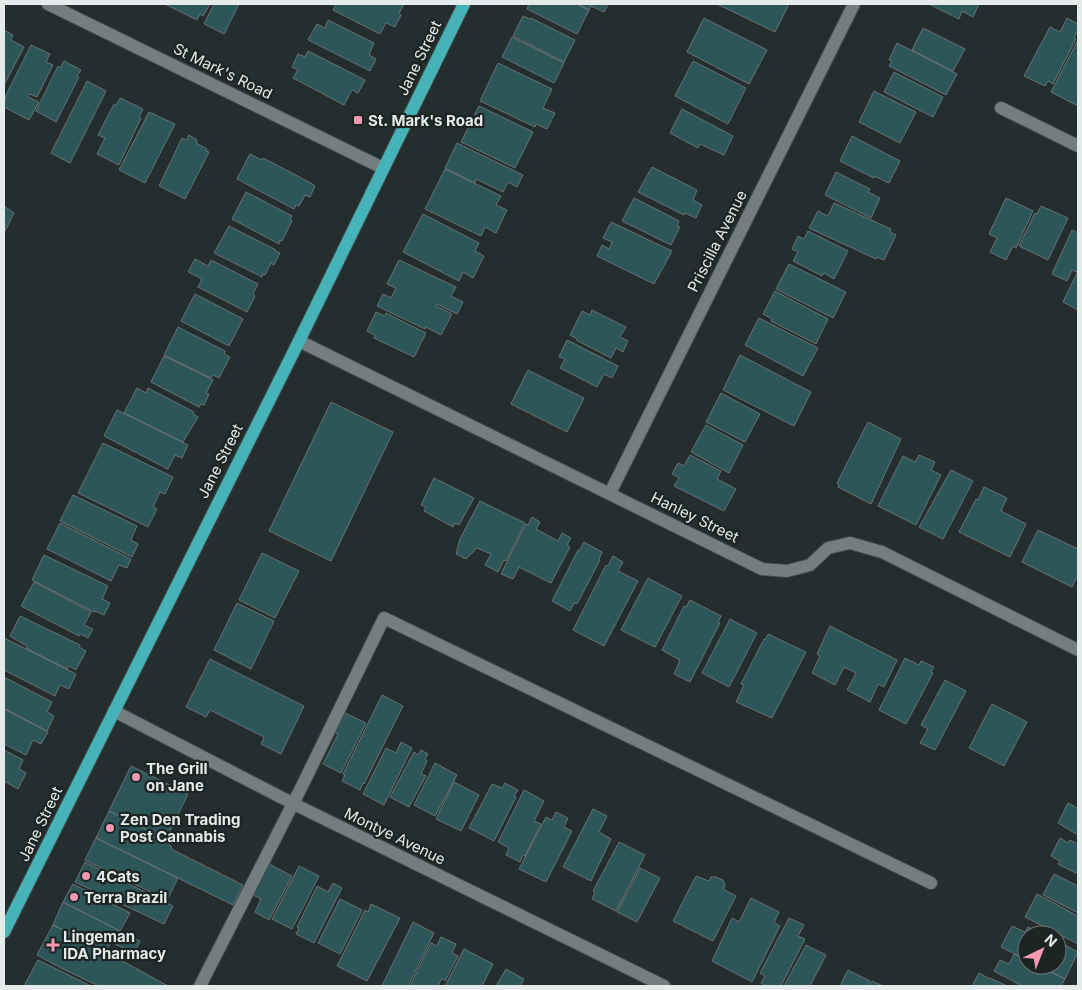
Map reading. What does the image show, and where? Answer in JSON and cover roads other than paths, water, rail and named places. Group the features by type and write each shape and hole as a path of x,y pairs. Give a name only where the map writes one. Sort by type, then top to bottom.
{"main road":[{"name":"Jane Street","path":"4,932 464,4"}],"street":[{"name":"St Mark's Road","path":"48,4 383,168"},
{"name":"Priscilla Avenue","path":"610,493 854,4"},
{"path":"1001,108 1078,146"},
{"name":"Hanley Street","path":"299,340 762,569 786,572 810,565 828,548 850,543 882,552 1078,650"},
{"path":"200,986 384,618 931,883"},
{"name":"Montye Avenue","path":"114,711 292,803 664,986"}],"place":[{"name":"St. Mark's Road","path":"358,120"},
{"name":"The Grill on Jane","path":"136,777"},
{"name":"Zen Den Trading Post Cannabis","path":"110,828"},
{"name":"4Cats","path":"86,876"},
{"name":"Terra Brazil","path":"74,897"},
{"name":"Lingeman IDA Pharmacy","path":"53,945"}]}
